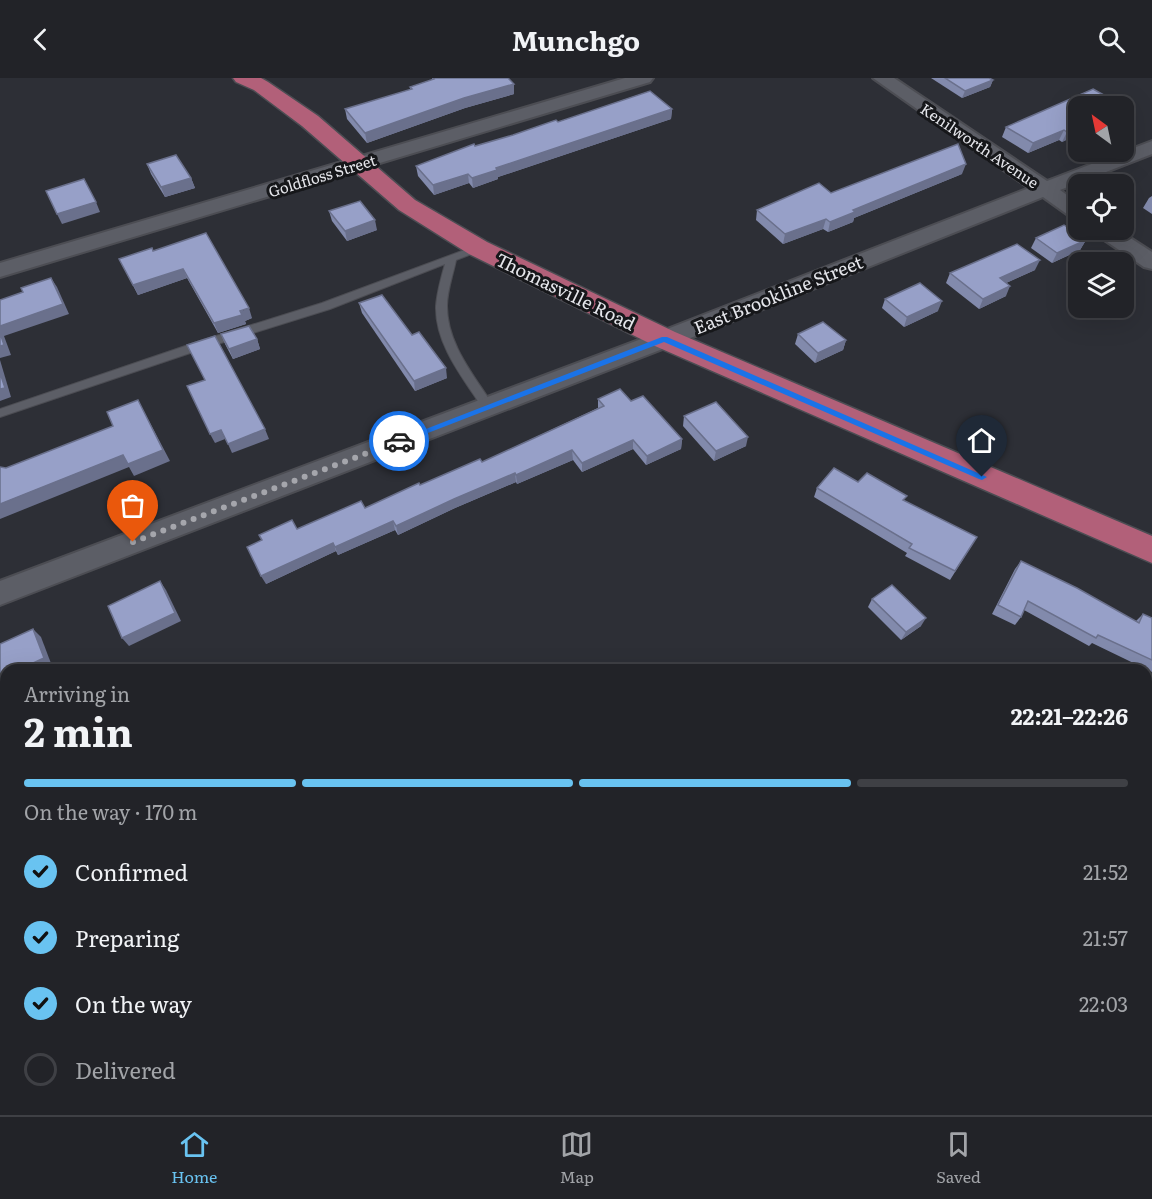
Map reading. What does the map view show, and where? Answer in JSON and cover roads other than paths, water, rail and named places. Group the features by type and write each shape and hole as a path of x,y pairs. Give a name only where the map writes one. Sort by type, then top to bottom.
{"main road":[{"name":"Thomasville Road","path":"243,78 261,86 310,121 406,205 478,248 665,339 1152,550"}],"street":[{"name":"Goldfloss Street","path":"0,270 644,78"},
{"name":"Kenilworth Avenue","path":"882,78 1068,205"},
{"name":"East Brookline Street","path":"0,593 665,339 1152,147"},
{"path":"1119,240 1152,262"}],"lane":[{"path":"0,413 204,344 326,306 478,248"},
{"path":"451,258 443,291 442,314 459,363 488,407"}]}
